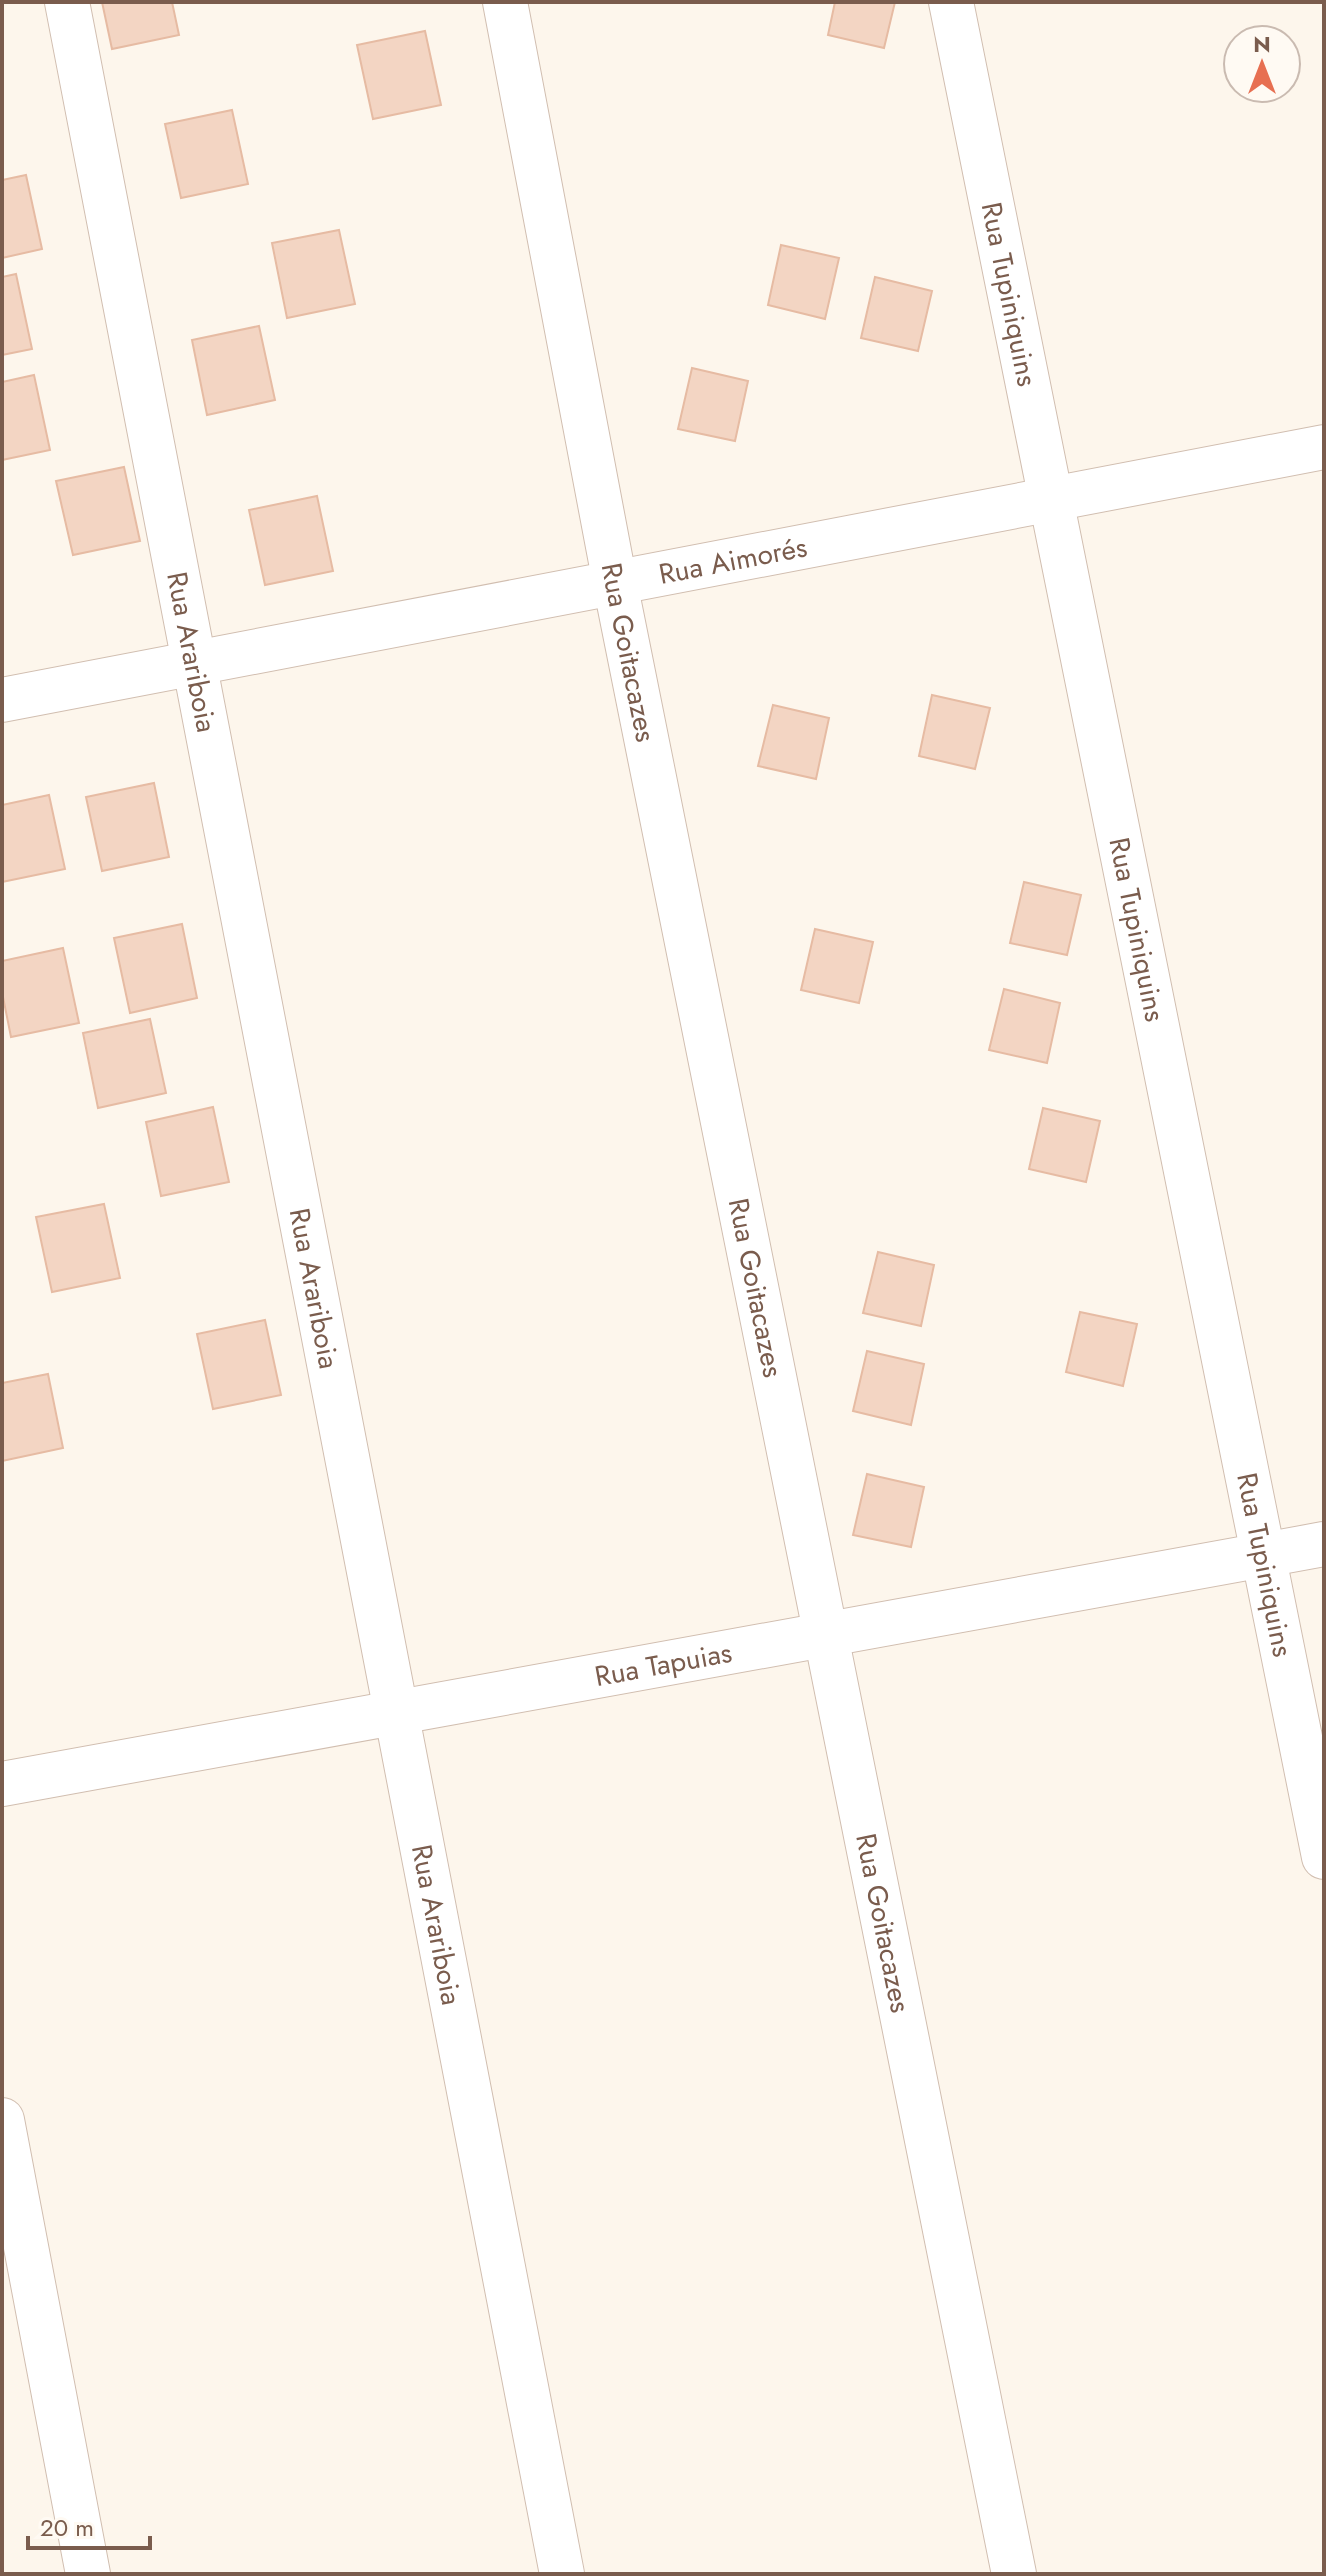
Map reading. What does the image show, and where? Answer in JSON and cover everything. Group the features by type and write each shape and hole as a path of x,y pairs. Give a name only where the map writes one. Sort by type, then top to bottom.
{"street":[{"name":"Rua Arariboia","path":"67,2 562,2574"},
{"name":"Rua Goitacazes","path":"505,2 615,583 1014,2574"},
{"name":"Rua Tupiniquins","path":"951,2 1324,1857"},
{"name":"Rua Aimorés","path":"2,700 1324,447"},
{"name":"Rua Tapuias","path":"2,1784 1324,1544"},
{"path":"2,2120 19,2305 88,2574"}],"building":[{"path":"102,2 172,2 179,35 112,49"},
{"path":"835,2 895,2 884,48 828,35"},
{"path":"425,31 441,105 373,119 357,45"},
{"path":"232,110 248,184 181,198 165,124"},
{"path":"26,175 42,249 2,258 2,180"},
{"path":"339,230 355,304 287,318 272,243"},
{"path":"781,245 839,258 825,319 768,305"},
{"path":"16,274 32,349 2,355 2,277"},
{"path":"875,277 932,291 918,351 861,338"},
{"path":"259,326 275,400 207,415 192,340"},
{"path":"692,368 748,381 735,441 678,429"},
{"path":"34,375 50,450 2,460 2,382"},
{"path":"124,467 140,541 73,555 56,481"},
{"path":"317,496 333,571 265,585 249,510"},
{"path":"932,695 990,708 975,769 919,756"},
{"path":"773,705 829,718 816,779 758,766"},
{"path":"154,783 169,857 102,871 86,797"},
{"path":"49,795 65,869 2,882 2,805"},
{"path":"1024,882 1081,895 1067,955 1010,943"},
{"path":"182,924 197,998 130,1013 114,938"},
{"path":"815,929 873,942 859,1003 801,990"},
{"path":"63,948 79,1023 11,1037 2,992 2,961"},
{"path":"1004,989 1060,1003 1047,1063 989,1050"},
{"path":"150,1019 166,1093 98,1108 83,1033"},
{"path":"213,1107 229,1182 161,1196 146,1122"},
{"path":"1043,1108 1100,1121 1086,1182 1029,1169"},
{"path":"104,1204 120,1278 52,1292 36,1217"},
{"path":"878,1252 934,1265 921,1326 863,1313"},
{"path":"1080,1312 1137,1324 1123,1386 1066,1372"},
{"path":"265,1320 281,1395 213,1409 197,1334"},
{"path":"867,1351 924,1364 911,1425 853,1411"},
{"path":"48,1374 63,1448 2,1461 2,1383"},
{"path":"867,1474 924,1487 911,1547 853,1535"}]}
